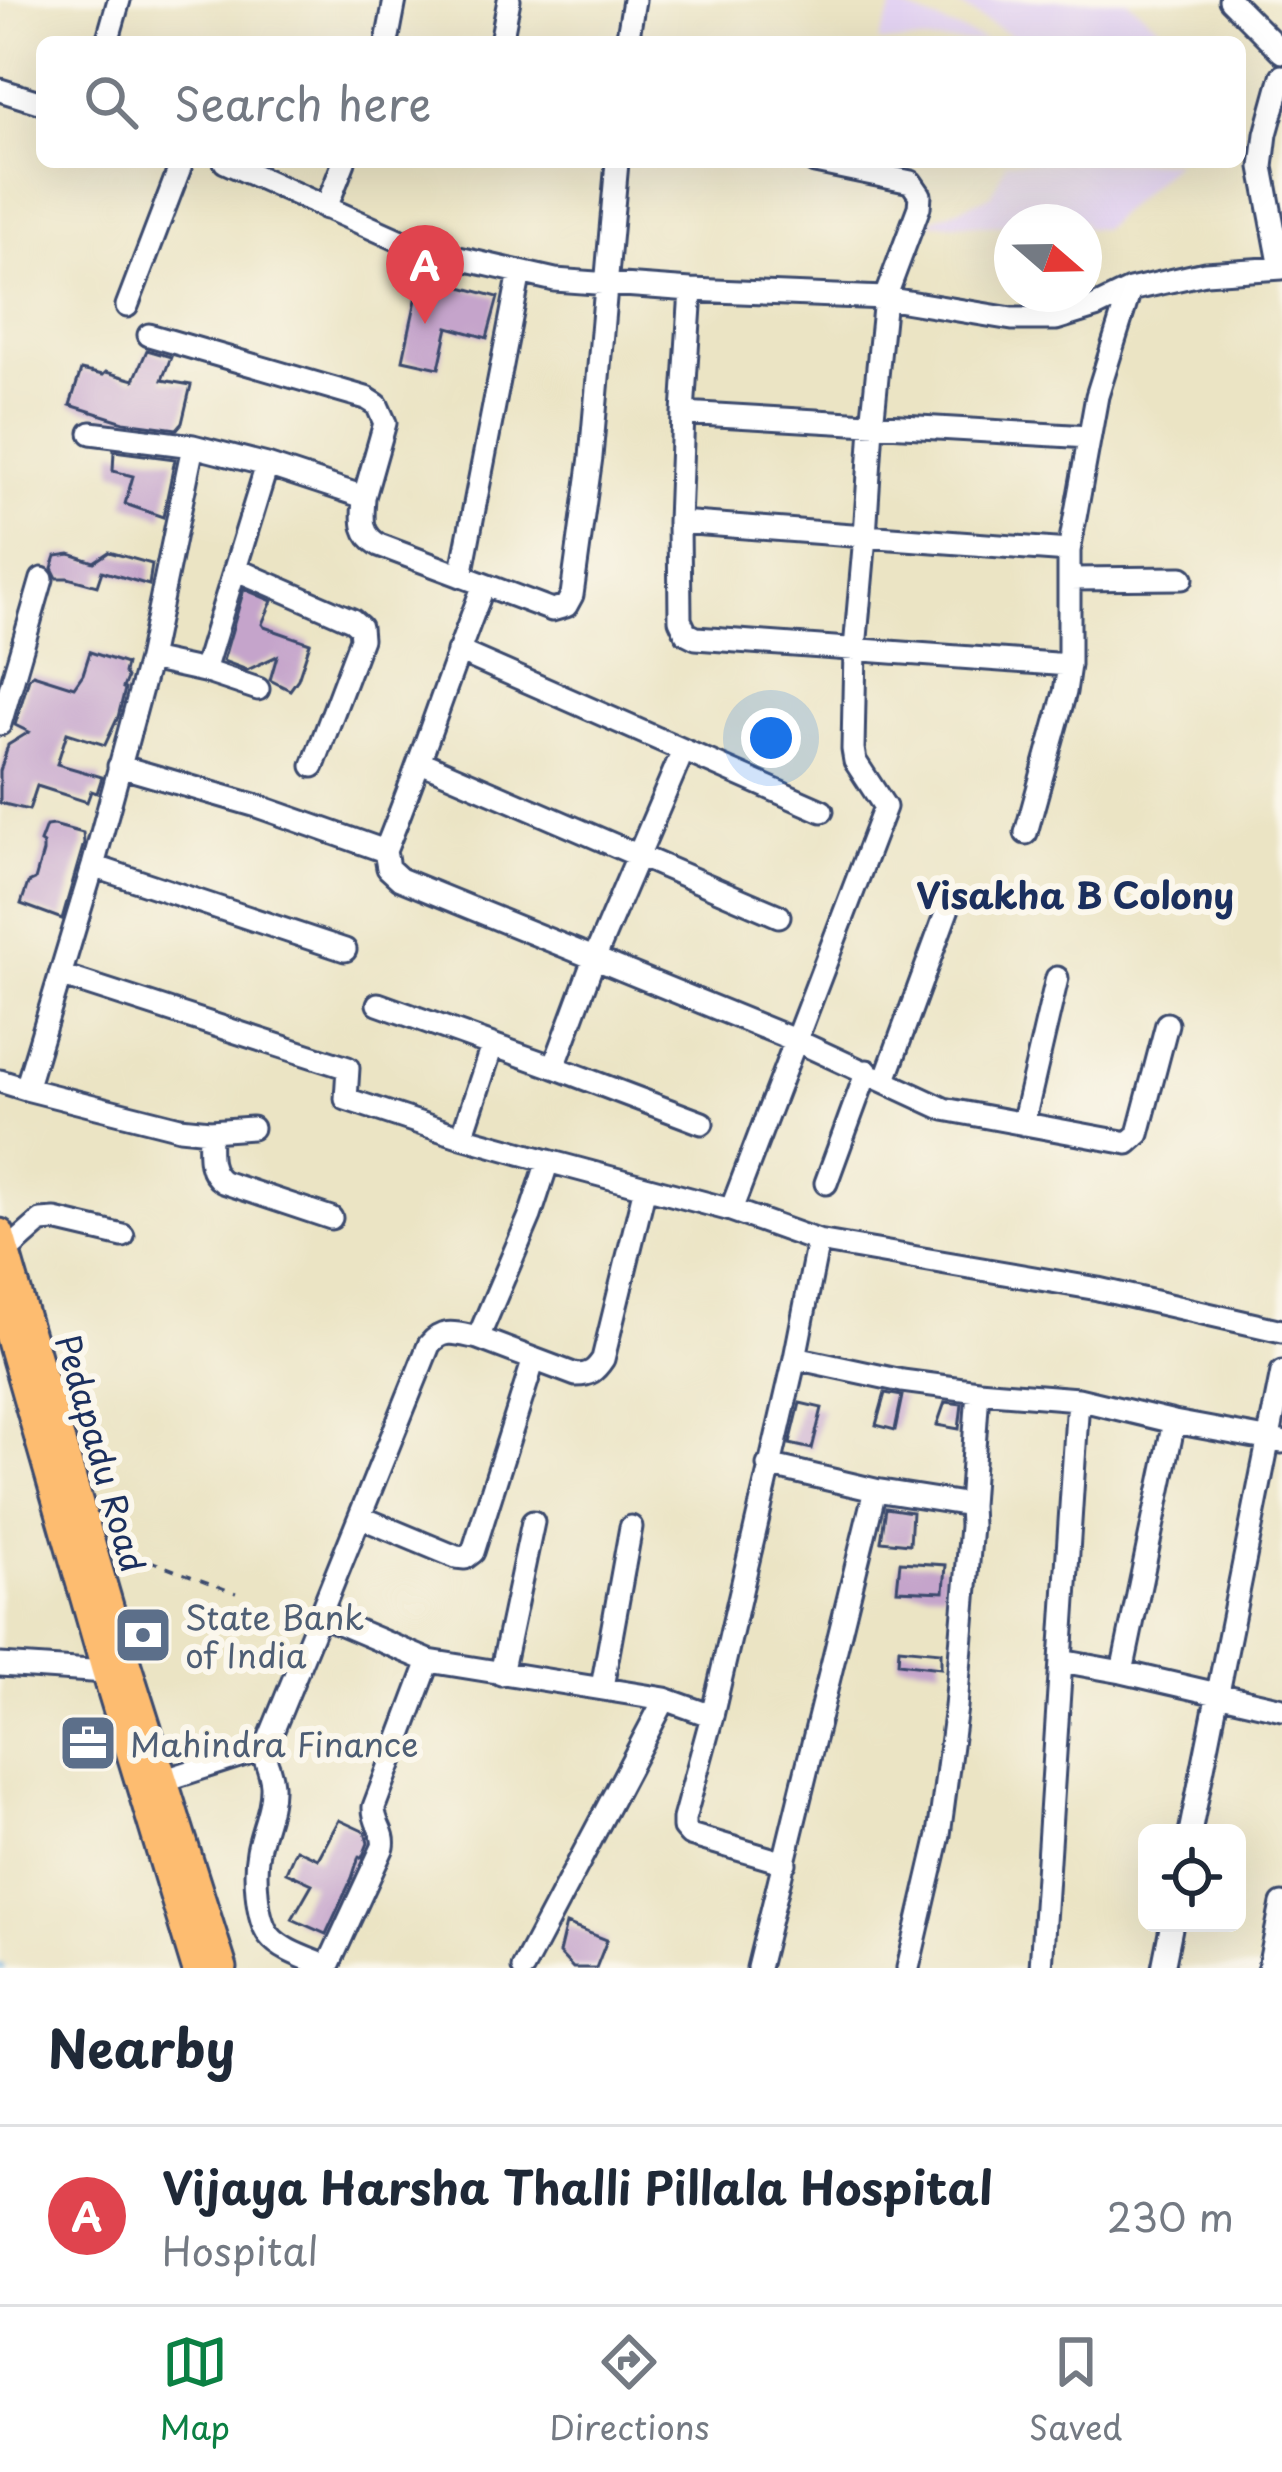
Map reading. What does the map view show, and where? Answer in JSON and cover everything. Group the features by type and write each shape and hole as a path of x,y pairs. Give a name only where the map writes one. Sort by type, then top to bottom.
{"main road":[{"name":"Pedapadu Road","path":"3,1243 118,1637 223,1968"},
{"name":"Pedapadu Road","path":"0,1304 10,1375 196,1968"}],"street":[{"path":"109,36 119,0"},
{"path":"388,36 395,0"},
{"path":"503,36 509,0"},
{"path":"628,36 634,0"},
{"path":"1230,0 1282,52"},
{"path":"238,168 419,249 555,280 885,298 1012,319 1056,319 1130,290 1204,273 1281,268 1262,167 1282,76"},
{"path":"0,90 36,101"},
{"path":"127,306 180,168"},
{"path":"326,208 342,168"},
{"path":"148,335 377,405 386,423 364,497 363,530 369,539 552,610 566,607 572,595 591,457 616,168"},
{"path":"730,1210 885,815 883,800 855,761 855,649 885,298 920,195 910,182 844,168"},
{"path":"461,576 520,272"},
{"path":"691,290 680,521 680,620 686,633 696,638 1070,664"},
{"path":"1026,833 1070,664 1070,551 1097,396 1130,290"},
{"path":"683,413 1090,437"},
{"path":"91,433 193,446 364,497"},
{"path":"26,1089 149,659 193,446"},
{"path":"203,671 267,465"},
{"path":"680,521 1070,551"},
{"path":"235,568 360,627 361,639 313,766"},
{"path":"1070,579 1182,578"},
{"path":"0,724 42,579"},
{"path":"484,584 386,850 388,868 400,879 797,1041 944,1108 1120,1144 1138,1134 1167,1024"},
{"path":"458,651 822,811"},
{"path":"149,659 258,688"},
{"path":"554,1067 594,959 683,751"},
{"path":"421,762 779,916"},
{"path":"118,766 386,850"},
{"path":"93,866 345,950"},
{"path":"826,1183 948,908"},
{"path":"60,975 348,1068 346,1099 462,1137 730,1210 818,1241 1098,1289 1282,1331"},
{"path":"1023,1124 1057,978"},
{"path":"377,1004 702,1123"},
{"path":"462,1137 492,1046"},
{"path":"0,1081 152,1122 210,1131 252,1128"},
{"path":"210,1131 216,1177 331,1217"},
{"path":"478,1338 548,1161"},
{"path":"165,1780 261,1749 274,1731 437,1336 448,1332 478,1338 575,1375 596,1370 603,1358 645,1187"},
{"path":"3,1243 41,1221 55,1220 123,1236"},
{"path":"785,1863 690,1834 684,1819 795,1358 818,1241"},
{"path":"795,1358 902,1381 1078,1399 1275,1441"},
{"path":"360,1516 456,1557 473,1552 534,1359"},
{"path":"1192,1824 1275,1441 1282,1372"},
{"path":"908,1968 939,1835 956,1707 978,1391"},
{"path":"1041,1968 1078,1399"},
{"path":"1122,1672 1174,1423"},
{"path":"768,1465 874,1490 970,1505"},
{"path":"758,1968 874,1490"},
{"path":"501,1674 533,1522"},
{"path":"602,1688 631,1527"},
{"path":"320,1615 429,1661 665,1699 712,1716"},
{"path":"261,1749 273,1790 257,1852 256,1876 266,1932 286,1948 328,1968 383,1847 374,1807 429,1661"},
{"path":"1061,1661 1282,1709"},
{"path":"0,1665 106,1672"},
{"path":"524,1968 665,1699"},
{"path":"1270,1968 1282,1904"},
{"path":"1162,1968 1170,1932"}],"path":[{"path":"107,1545 236,1593"}],"shaded area":[{"path":"949,0 1127,0 1172,36 1012,36"},
{"path":"894,4 974,36 881,36"},
{"path":"1003,168 1169,168 1102,229 1102,204 994,204 994,225 924,223 992,195"}],"building":[{"path":"422,272 458,280 457,286 498,297 487,338 448,327 439,368 403,360"},
{"path":"147,350 171,357 162,380 191,385 177,429 124,422 70,405 81,370 134,380"},
{"path":"114,451 175,459 163,517 125,504 133,476 113,471"},
{"path":"109,552 152,564 149,585 102,571 97,586 57,578 52,568 56,556 70,554 94,562"},
{"path":"244,589 272,601 264,627 310,643 290,690 270,680 277,656 247,670 223,661"},
{"path":"90,652 126,664 118,717 105,745 67,733 57,764 102,777 97,793 91,791 87,802 37,786 29,810 0,803 0,771 8,745 29,732 15,725 29,678 33,674 74,687"},
{"path":"46,826 83,833 84,843 62,919 21,904 28,883 35,880"},
{"path":"885,1393 902,1396 895,1430 876,1425"},
{"path":"945,1402 962,1404 959,1429 937,1425"},
{"path":"800,1403 822,1408 812,1449 790,1444"},
{"path":"886,1508 912,1512 910,1544 881,1541"},
{"path":"900,1562 946,1565 944,1592 897,1590"},
{"path":"899,1648 941,1652 941,1668 898,1663"},
{"path":"339,1820 365,1832 368,1843 326,1934 292,1919 312,1884 286,1872 296,1849 318,1859"},
{"path":"566,1924 607,1940 596,1968 573,1968 559,1953"}],"place":[{"name":"Vijaya Harsha Thalli Pillala Hospital","path":"425,324"},
{"name":"State Bank of India","path":"143,1635"},
{"name":"Mahindra Finance","path":"88,1743"}],"district":[{"name":"Visakha B Colony","path":"1075,894"}]}
